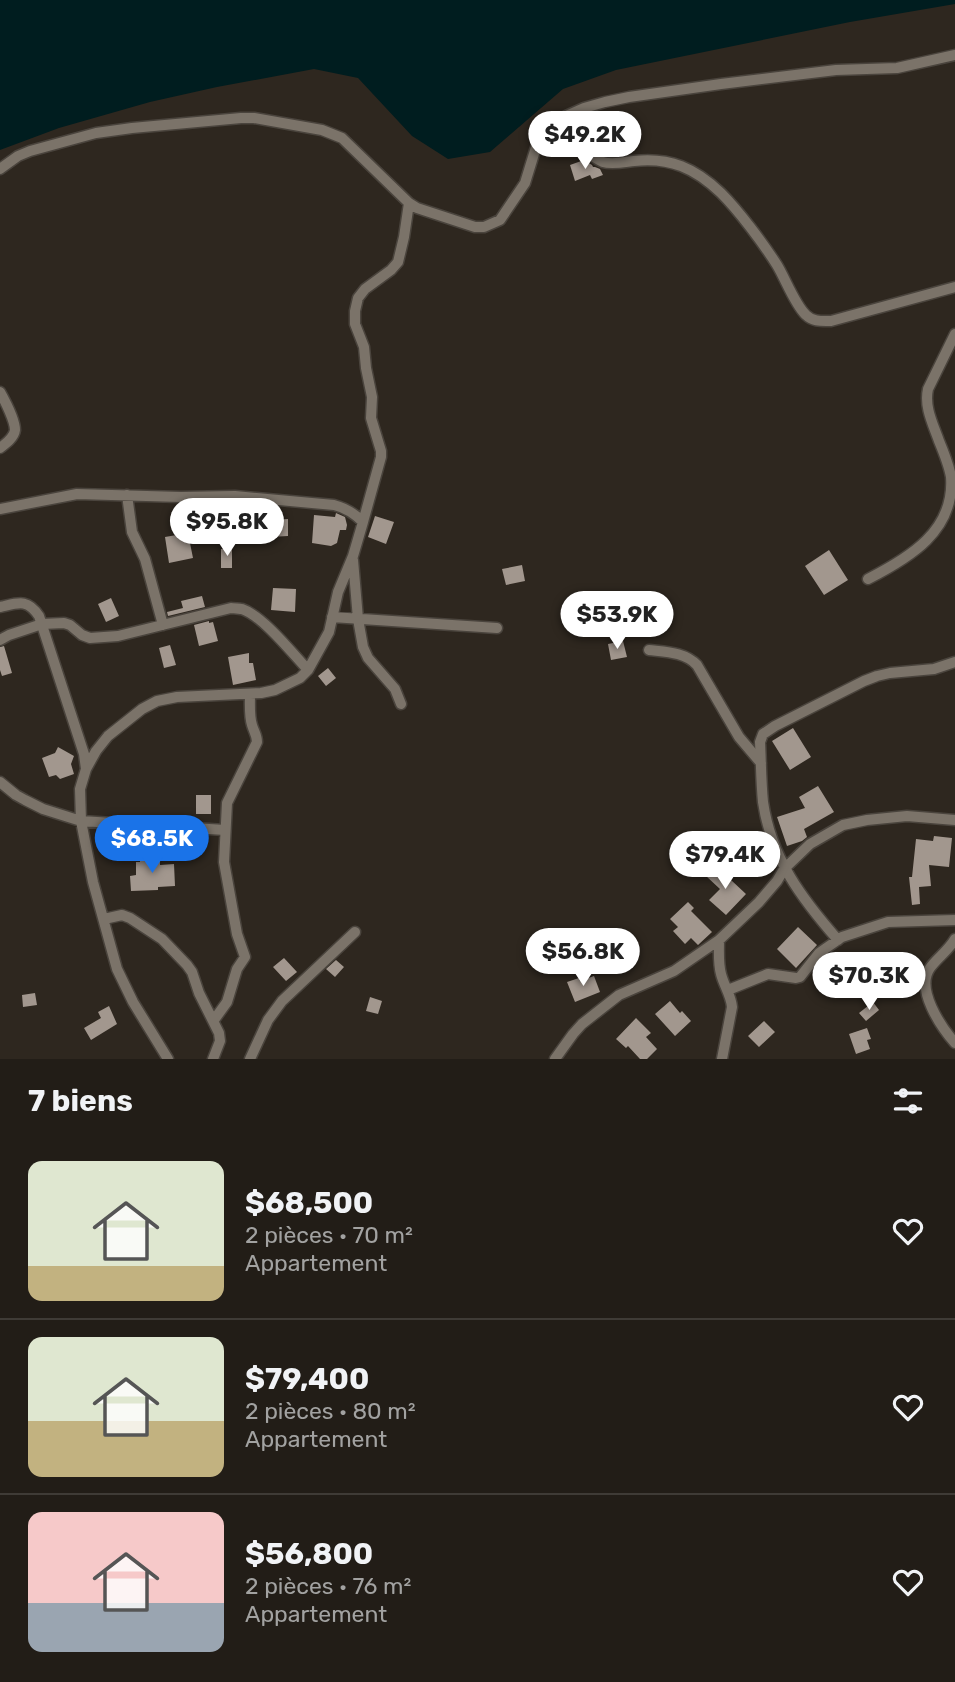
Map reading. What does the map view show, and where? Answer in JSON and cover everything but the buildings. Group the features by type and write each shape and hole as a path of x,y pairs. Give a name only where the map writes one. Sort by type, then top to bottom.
{"street":[{"path":"0,169 30,151 96,133 254,118 333,133 342,138 409,203 417,208 484,228 500,220 525,183 537,144 547,131 566,116 605,102 629,97 836,70 897,68 955,55"},
{"path":"547,131 560,141 583,149 602,162 664,160 684,166 709,182 735,209 776,264 807,317 831,321 955,287"},
{"path":"168,1059 117,969 80,821 80,789 86,769 96,751 108,736 142,709 158,701 177,697 250,694 286,686 308,670 325,640 338,592 353,556 381,457 370,418 372,397 364,347 355,324 355,311 358,298 365,289 398,262 409,203"},
{"path":"868,579 912,555 933,536 944,521 950,505 952,491 949,466 926,398 955,334"},
{"path":"0,392 15,430 12,437 0,448"},
{"path":"0,509 77,494 234,496 334,505 345,508 363,522"},
{"path":"127,495 132,532 145,559 163,625"},
{"path":"353,556 360,635 368,658 395,689 401,704"},
{"path":"0,607 28,604 42,624 86,769"},
{"path":"0,640 42,624 67,623 90,638 118,636 231,608 252,614 308,670"},
{"path":"332,617 497,628"},
{"path":"649,650 684,655 697,665 739,737 761,762"},
{"path":"838,940 784,869 775,845 763,803 760,742 763,734 877,676 934,669 955,662"},
{"path":"214,1020 227,1002 237,969 245,957 237,934 226,874 225,830 227,803 258,737 251,719 250,694"},
{"path":"0,782 16,795 43,809 80,821 225,830"},
{"path":"555,1059 582,1024 619,995 674,971 719,940 810,844 843,825 867,820 907,816 955,820"},
{"path":"104,919 122,915 141,924 162,939 187,965 214,1020 220,1041 213,1059"},
{"path":"728,990 768,974 800,977 819,953 838,940 888,922 955,920"},
{"path":"250,1059 268,1020 282,1001 355,932"},
{"path":"955,939 947,952 929,969 926,994 932,1010 955,1042"},
{"path":"719,940 720,968 732,1007 722,1059"}],"water":[{"path":"0,0 955,0 955,4 850,22 616,70 563,89 490,152 448,159 412,136 358,78 314,69 150,102 59,128 0,150"}]}
